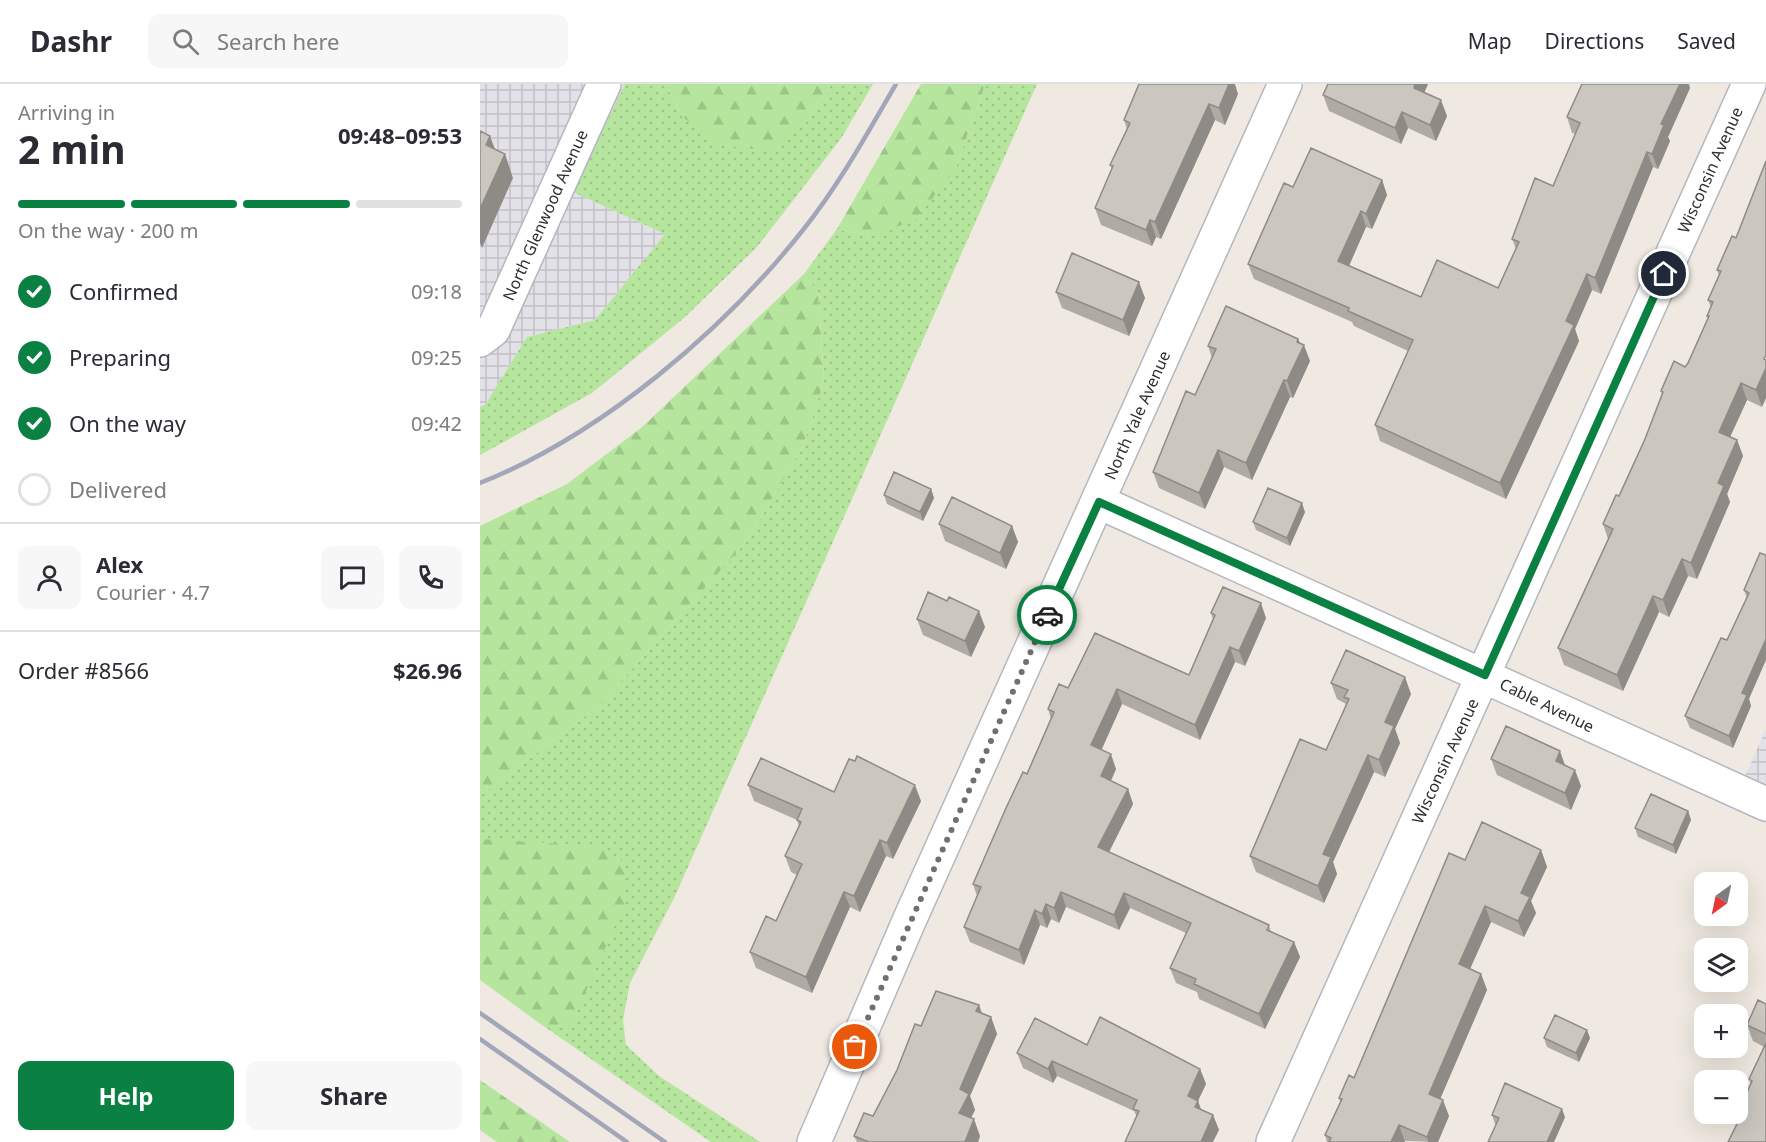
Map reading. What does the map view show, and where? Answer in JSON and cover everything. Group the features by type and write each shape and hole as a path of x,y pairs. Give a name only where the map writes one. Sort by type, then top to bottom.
{"street":[{"name":"North Glenwood Avenue","path":"480,340 493,330 604,84"},
{"name":"North Yale Avenue","path":"814,1142 914,910 1285,84"},
{"name":"Wisconsin Avenue","path":"1273,1142 1749,84"},
{"name":"Cable Avenue","path":"1099,502 1485,675 1611,736 1766,804"}],"shaded area":[{"path":"480,84 625,84 573,192 665,234 595,320 527,337 485,405 480,407"},
{"path":"1766,729 1766,804 1738,792"}],"green space":[{"path":"625,84 665,84 684,118 805,123 832,84 873,84 842,137 757,247 684,318 592,393 480,455 480,407 485,405 527,337 595,320 665,234 573,192"},
{"path":"665,84 832,84 805,123 770,151 720,145 684,118"},
{"path":"921,84 982,84 984,88 955,170 915,220 870,236 837,229"},
{"path":"982,84 1037,84 675,896 630,983 623,1020 626,1045 659,1076 760,1142 711,1142 542,1025 571,1025 480,839 480,796 600,705 746,542 804,444 824,381 818,292 804,274 837,229 870,236 955,170 984,88"},
{"path":"804,274 818,292 824,381 804,444 746,542 600,705 480,796 480,526 567,484 641,428"},
{"path":"480,839 596,846 625,863 625,903 571,1025 542,1025 480,980"},
{"path":"480,1080 570,1142 497,1142 480,1130"}],"building":[{"path":"1139,84 1229,84 1219,108 1209,104 1155,222 1150,220 1146,230 1095,208 1113,166 1110,165 1130,123 1124,120"},
{"path":"1328,84 1415,84 1414,88 1441,100 1430,125 1402,112 1395,128 1323,95"},
{"path":"1582,84 1680,84 1661,124 1664,125 1652,154 1647,152 1595,278 1587,274 1566,321 1574,325 1500,483 1375,425 1413,340 1348,311 1349,308 1248,264 1284,183 1293,187 1311,148 1382,180 1366,214 1361,211 1338,261 1421,297 1437,260 1498,288 1519,242 1512,239 1535,178 1553,186 1580,123 1567,117"},
{"path":"480,131 490,136 486,145 505,154 480,209"},
{"path":"1766,161 1766,355 1764,359 1766,368 1756,390 1741,383 1719,432 1737,440 1718,483 1724,486 1691,563 1682,559 1663,600 1653,596 1617,675 1558,648 1613,529 1603,524 1616,495 1619,496 1645,439 1674,361 1685,367 1709,316 1707,316 1713,302 1708,300 1721,271 1717,270 1732,236 1736,238"},
{"path":"1072,253 1139,282 1123,320 1056,292"},
{"path":"1226,306 1298,339 1297,342 1304,345 1287,381 1284,380 1246,463 1218,450 1199,493 1153,472 1186,391 1195,395 1216,349 1208,346"},
{"path":"894,472 931,489 920,512 884,495"},
{"path":"1268,488 1302,503 1287,538 1253,522"},
{"path":"952,497 1012,526 1000,553 939,524"},
{"path":"1760,553 1766,555 1766,639 1742,693 1747,695 1729,736 1685,716 1721,638 1727,640 1749,593 1744,590"},
{"path":"1223,587 1261,603 1239,651 1230,647 1195,725 1117,689 1091,745 1111,754 1101,776 1128,789 1098,847 1269,925 1267,930 1294,942 1259,1014 1194,984 1196,979 1170,968 1191,923 1124,893 1114,915 1061,892 1054,908 1046,904 1042,914 1035,910 1019,950 964,927 981,887 973,884 1006,808 1023,772 1027,774 1054,712 1048,709 1059,684 1068,688 1095,633 1189,675 1215,615 1211,613"},
{"path":"928,592 947,601 949,597 979,611 965,641 917,619"},
{"path":"1346,650 1405,677 1385,722 1394,726 1379,760 1368,755 1323,854 1331,857 1318,886 1250,856 1300,739 1326,750 1349,699 1344,697 1348,690 1331,683"},
{"path":"1506,726 1560,751 1556,761 1575,770 1565,793 1491,759"},
{"path":"857,756 915,785 887,843 880,840 854,896 844,892 806,977 750,952 766,916 776,921 802,864 785,856 801,822 797,820 802,809 748,785 761,758 834,792 849,759 855,761"},
{"path":"1651,794 1688,811 1673,845 1635,828"},
{"path":"1482,822 1541,850 1521,893 1530,897 1518,921 1485,906 1459,964 1481,974 1429,1094 1443,1100 1427,1137 1399,1125 1391,1142 1329,1142 1331,1138 1325,1135 1342,1099 1339,1098 1349,1075 1354,1078 1449,853 1465,860"},
{"path":"936,991 979,1005 976,1011 991,1017 960,1089 969,1094 959,1113 974,1119 965,1142 869,1142 854,1136 864,1113 873,1116 897,1070 915,1024 921,1026"},
{"path":"1758,1000 1766,1004 1766,1034 1748,1025"},
{"path":"1555,1015 1587,1030 1576,1053 1544,1038"},
{"path":"1100,1017 1200,1069 1188,1096 1198,1101 1195,1107 1213,1115 1201,1142 1125,1142 1139,1111 1133,1109 1137,1100 1052,1061 1048,1069 1017,1053 1035,1018 1087,1045"},
{"path":"1766,1043 1766,1142 1728,1142 1737,1124 1748,1124 1748,1090 1752,1081 1749,1079"},
{"path":"1505,1083 1562,1109 1547,1142 1488,1142 1499,1118 1492,1115"}],"railway":[{"path":"480,483 570,437 614,408 698,342 771,268 803,230 852,159 896,84"},
{"path":"480,1013 665,1142"},
{"path":"480,1039 627,1142"}],"way so far":[{"path":"855,1047 909,921 1047,615"}],"route":[{"path":"1047,615 1099,502 1485,675 1664,274"}]}
